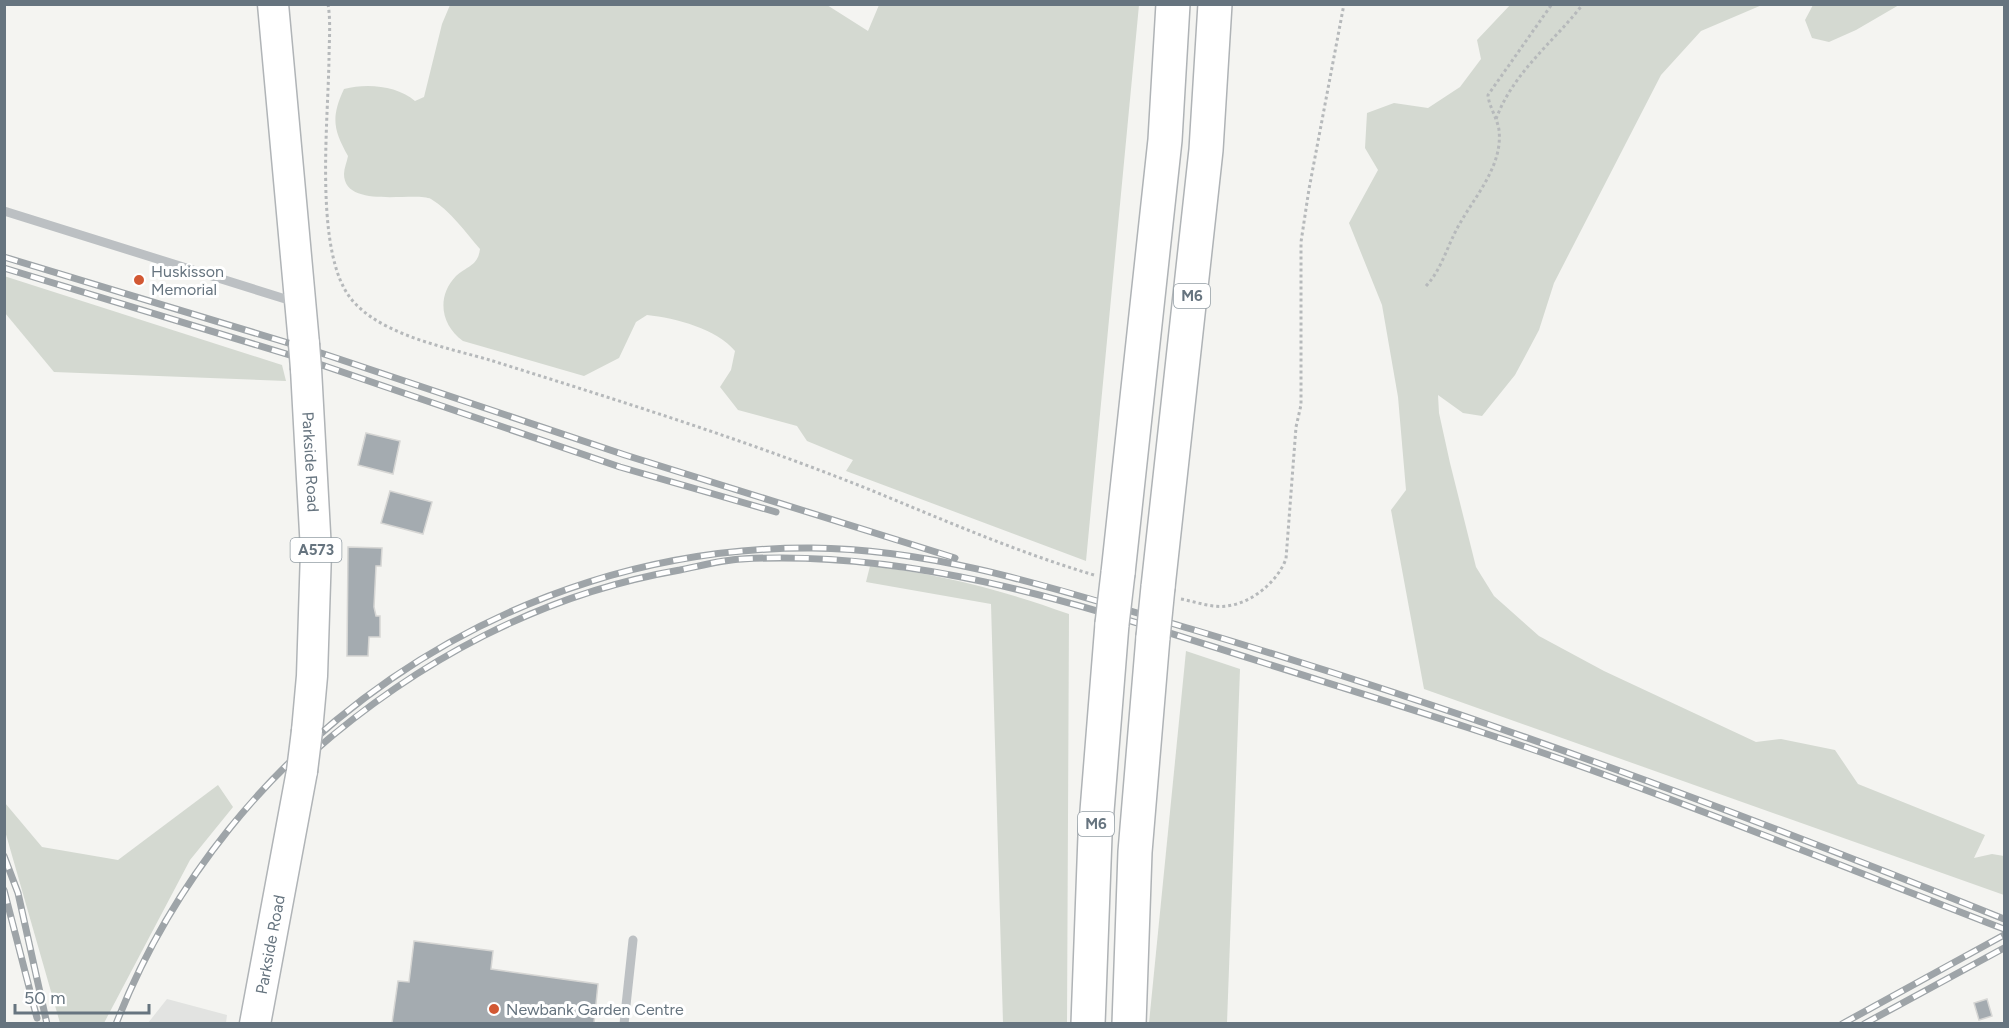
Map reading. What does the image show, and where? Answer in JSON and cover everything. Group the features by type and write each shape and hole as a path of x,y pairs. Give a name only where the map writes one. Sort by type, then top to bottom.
{"highway":[{"name":"M6","path":"1088,1023 1095,836 1112,624 1110,575 1165,140 1173,4"},
{"name":"M6","path":"1130,1023 1135,852 1153,637 1164,592 1205,161 1215,4"}],"main road":[{"name":"Parkside Road","path":"255,1023 302,771 312,676 316,551 305,357 273,4"}],"lane":[{"path":"4,211 300,303"},
{"path":"624,1023 633,940"}],"path":[{"path":"328,4 327,220 336,268 345,290 371,318 401,332 601,395 775,455 873,491 1013,550 1110,575"},
{"path":"1164,592 1215,607 1227,606 1249,598 1271,583 1281,573 1286,559 1296,427 1301,405 1301,242 1308,189 1344,4"},
{"path":"1426,285 1438,273 1442,258 1459,224 1488,178 1497,155 1499,130 1489,107 1488,95 1552,4"},
{"path":"1496,120 1511,85 1583,4"}],"shaded area":[{"path":"1511,4 1762,5 1701,31 1661,75 1554,283 1539,330 1515,375 1482,416 1463,413 1438,395 1439,413 1450,463 1476,567 1494,596 1539,636 1604,671 1756,742 1781,739 1835,750 1858,784 1985,835 1974,858 1992,854 2004,856 2004,895 1424,689 1391,510 1406,490 1398,397 1382,305 1349,223 1378,170 1365,148 1367,113 1394,103 1428,108 1460,87 1481,59 1477,40"},
{"path":"1813,4 1899,5 1856,30 1829,42 1812,38 1805,20"},
{"path":"450,5 827,5 868,31 879,5 1139,5 1086,561 846,471 853,460 807,441 797,426 738,410 720,387 731,370 735,351 718,337 695,326 647,315 636,322 619,358 584,376 463,341 446,319 444,302 450,284 477,259 480,249 451,215 431,199 368,196 355,192 347,185 344,170 348,156 339,138 336,123 337,107 344,89 363,86 382,87 400,92 415,101 424,97 442,24"},
{"path":"4,276 282,365 286,381 54,372 5,313"},
{"path":"870,566 971,584 1069,614 1067,1023 1003,1023 991,604 866,582"},
{"path":"1186,651 1240,669 1227,1023 1149,1023"},
{"path":"218,785 233,807 190,860 104,1023 60,1023 5,831 5,803 42,847 118,860"},
{"path":"167,999 227,1015 226,1023 148,1023"}],"building":[{"path":"366,433 400,441 393,474 358,465"},
{"path":"390,491 432,502 423,534 381,523"},
{"path":"348,547 382,548 381,566 376,566 374,607 376,616 380,616 380,637 369,637 368,656 347,656"},
{"name":"Newbank Garden Centre","path":"414,941 493,951 491,969 598,984 594,1023 392,1023 398,981 409,982"},
{"path":"1987,999 1992,1016 1979,1020 1974,1003"}],"railway":[{"path":"4,257 318,352 625,455 955,558"},
{"path":"4,268 316,363 620,467 776,512"},
{"path":"116,1024 165,922 229,830 305,748 391,679 487,623 590,582 699,556 812,548 861,550 909,556 1004,575 1295,661 1500,728 1601,764 2004,919"},
{"path":"312,753 394,689 438,661 530,614 579,596 629,581 711,563 742,559 808,558 874,563 938,573 1066,602 1436,717 1616,779 2004,929"},
{"path":"4,856 18,893 47,1024"},
{"path":"4,890 37,1018"},
{"path":"1842,1024 2004,935"},
{"path":"1864,1024 2004,948"}],"place":[{"name":"Huskisson Memorial","path":"139,280"},
{"name":"Newbank Garden Centre","path":"494,1009"}]}
